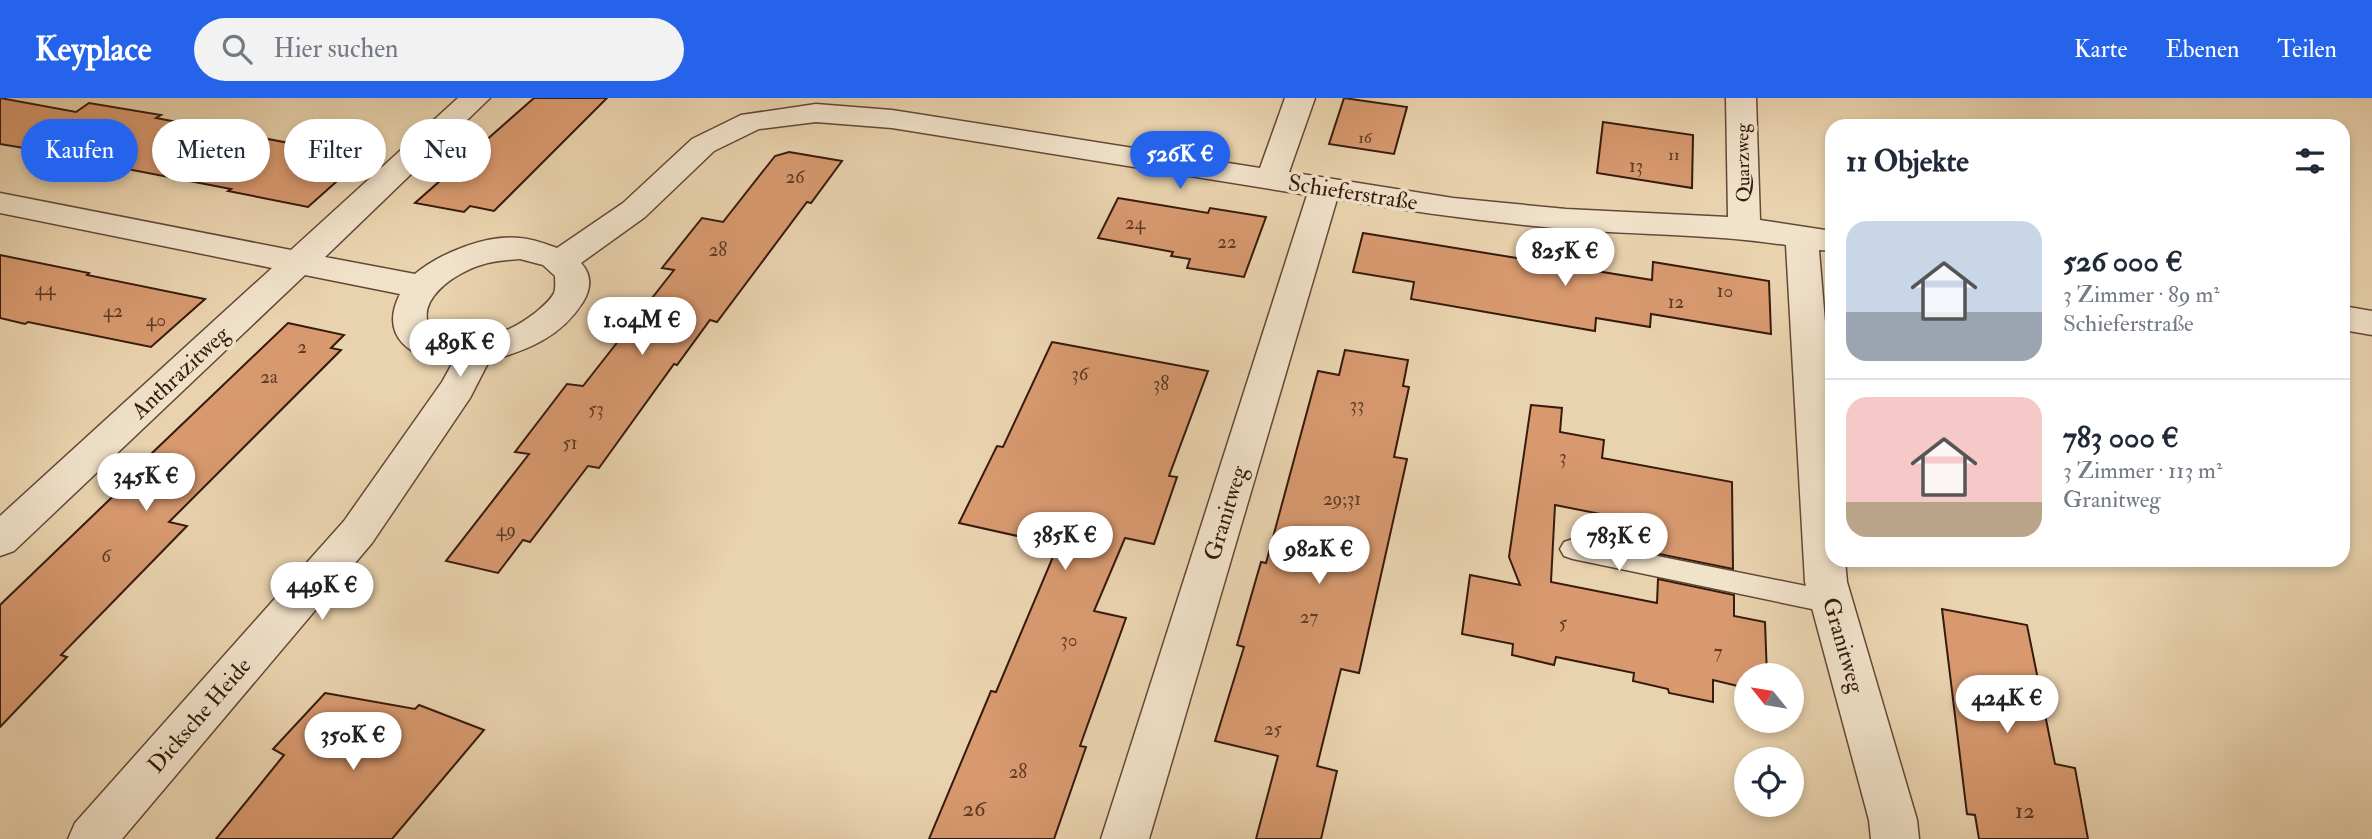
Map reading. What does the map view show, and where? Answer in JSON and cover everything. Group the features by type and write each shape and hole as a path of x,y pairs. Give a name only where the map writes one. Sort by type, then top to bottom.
{"street":[{"name":"Anthrazitweg","path":"0,540 475,98"},
{"path":"1271,179 1300,98"},
{"name":"Quarzweg","path":"1741,98 1744,228"},
{"name":"Schieferstraße","path":"562,260 634,210 743,109 892,119 1453,208 1566,219 1744,228 1817,239"},
{"name":"Granitweg","path":"1125,839 1325,188"},
{"path":"0,202 421,287"},
{"name":"Granitweg","path":"1817,239 1825,544"},
{"path":"520,248 544,251 562,260 571,272 573,288 566,305 551,321 530,336 476,352 428,346 414,335 408,321 410,304 421,287 440,271 465,258 493,250 520,248"},
{"path":"2350,319 2372,323"},
{"name":"Dicksche Heide","path":"92,839 358,532 457,389 476,352"},
{"name":"Granitweg","path":"1826,567 1826,582 1893,820 1895,839"}],"lane":[{"path":"1573,549 1832,602"}],"building":[{"path":"0,98 76,112 89,103 161,115 156,118 161,119 152,119 152,174 138,171 138,119 21,119 21,148 0,144"},
{"path":"534,98 607,98 494,211 470,206 464,212 415,203 439,182 491,182 491,136"},
{"path":"1344,98 1407,107 1394,154 1329,144"},
{"path":"1603,122 1693,135 1692,188 1597,173"},
{"path":"270,139 284,142 284,182 336,182 308,207 228,191 231,189 195,182 270,182"},
{"path":"789,152 842,161 811,203 807,202 717,322 710,320 677,365 674,364 599,468 588,466 530,542 523,540 498,573 446,561 529,454 515,452 567,384 583,386 674,270 662,268 702,218 723,222 775,156"},
{"path":"1118,198 1208,213 1210,208 1266,217 1244,277 1187,268 1190,259 1171,256 1173,252 1098,238"},
{"path":"1363,233 1652,280 1653,262 1769,281 1771,334 1651,314 1650,327 1596,318 1595,331 1411,299 1414,282 1353,272"},
{"path":"0,255 205,299 151,347 28,322 25,324 0,318"},
{"path":"288,323 344,335 331,348 341,350 169,522 187,526 61,655 67,657 0,727 0,605 132,478 127,477"},
{"path":"1052,342 1208,371 1169,476 1177,477 1154,544 1125,538 1094,611 1126,618 1080,746 1086,747 1054,839 929,839 991,691 996,692 1058,545 959,523 997,446 1003,447"},
{"path":"1345,350 1408,360 1403,386 1409,387 1394,457 1407,459 1359,673 1341,669 1317,766 1337,771 1321,839 1256,839 1278,756 1215,741 1244,647 1237,645 1261,562 1266,563 1318,371 1339,375"},
{"path":"1531,405 1562,408 1560,432 1604,440 1602,458 1732,482 1733,569 1659,554 1661,526 1555,505 1551,582 1657,603 1658,579 1734,595 1734,616 1765,622 1767,663 1734,663 1734,685 1713,680 1713,702 1669,693 1668,689 1633,681 1634,673 1556,657 1554,665 1512,655 1513,644 1462,634 1470,575 1520,585 1509,557"},
{"path":"1942,609 2027,625 2055,764 2075,768 2088,839 1979,839 1975,815 1967,814"},
{"path":"325,693 415,709 419,705 484,730 392,839 216,839 284,755 273,749"}]}
